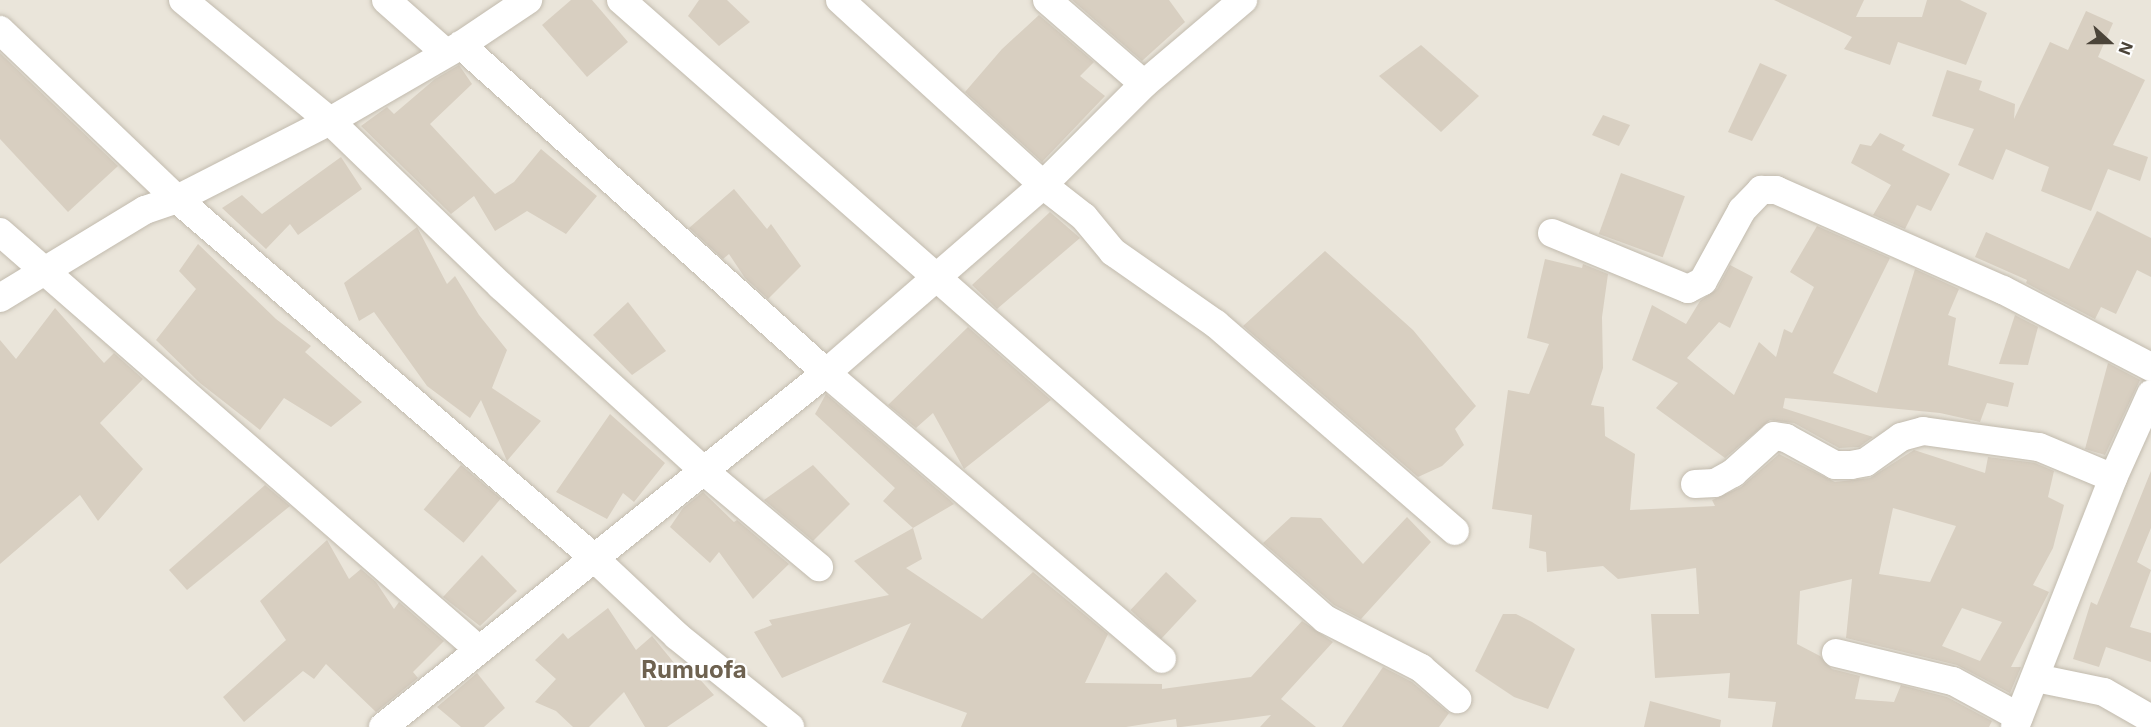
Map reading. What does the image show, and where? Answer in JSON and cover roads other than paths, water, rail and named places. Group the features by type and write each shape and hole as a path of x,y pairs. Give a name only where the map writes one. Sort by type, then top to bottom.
{"street":[{"path":"183,0 330,121 501,286 704,471 819,567"},
{"path":"386,0 453,49 826,373 1162,659"},
{"path":"0,298 114,227 177,199 330,121 453,49 528,0"},
{"path":"621,0 936,274 1325,619 1421,668 1457,699"},
{"path":"840,0 1043,185 1084,217 1113,252 1216,324 1455,531"},
{"path":"1047,0 1144,84"},
{"path":"383,727 592,557 826,373 936,274 1043,185 1144,84 1243,0"},
{"path":"0,30 177,199 592,557 677,636 790,727"},
{"path":"1552,233 1688,289 1703,281 1742,210 1761,190 1776,190 2003,290 2151,367"},
{"path":"0,231 478,649"},
{"path":"1836,653 1953,681 2017,722 2113,478 2151,394"},
{"path":"1695,484 1715,483 1733,473 1774,436 1786,438 1835,465 1851,465 1866,462 1901,437 1923,431 2039,447 2113,478"},
{"path":"2036,678 2104,692 2151,719"}],"district":[{"name":"Rumuofa","path":"694,670"}]}
